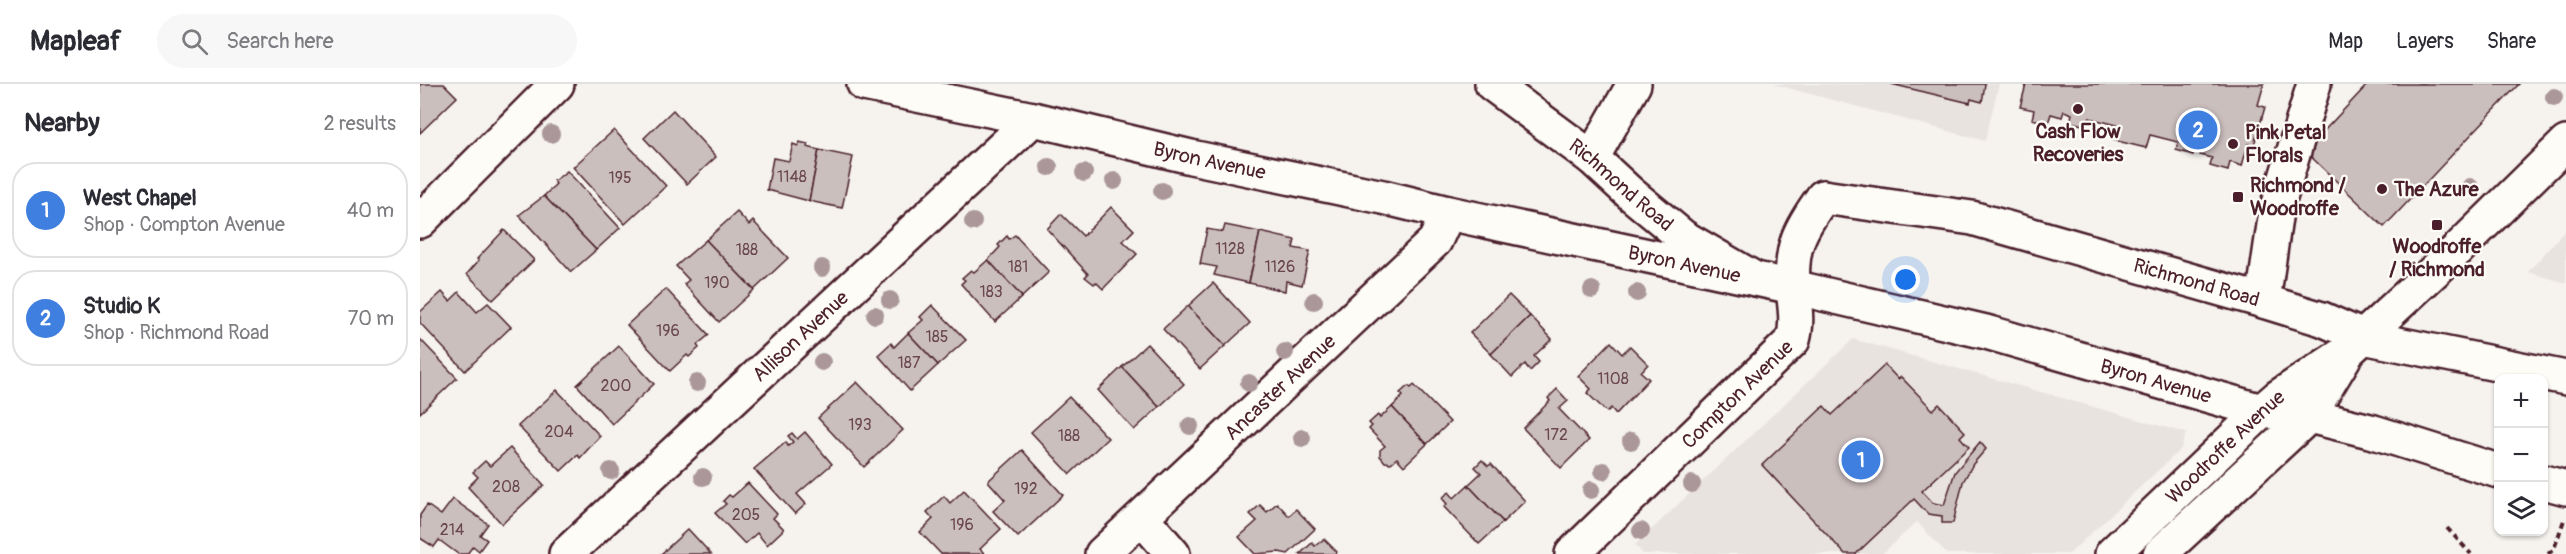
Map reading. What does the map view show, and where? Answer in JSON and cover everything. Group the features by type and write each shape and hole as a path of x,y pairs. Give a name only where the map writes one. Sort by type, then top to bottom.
{"street":[{"path":"420,221 557,84"},
{"name":"Byron Avenue","path":"864,84 1033,119 1114,140 1383,196 1448,213 1793,287 1986,332 2374,432 2494,469"},
{"name":"Richmond Road","path":"1492,84 1592,158 1683,237 1755,279"},
{"path":"1592,158 1634,84"},
{"path":"2263,301 2276,211 2314,84"},
{"name":"Allison Avenue","path":"566,554 1033,119"},
{"name":"Woodroffe Avenue","path":"2112,554 2270,404 2355,344 2458,249 2566,143"},
{"name":"Richmond Road","path":"1823,197 1972,218 2322,320 2355,344 2566,378"},
{"name":"Compton Avenue","path":"1572,554 1793,340 1798,323 1793,287 1794,250 1802,227 1823,197"},
{"name":"Ancaster Avenue","path":"1102,554 1435,241 1448,213"},
{"name":"Woodroffe Avenue","path":"2160,554 2309,416 2355,344"},
{"path":"2548,483 2566,488"},
{"path":"1142,518 1173,554"}],"path":[{"path":"2548,554 2554,549 2566,514"},
{"path":"2447,528 2471,554"}],"shaded area":[{"path":"1773,84 1999,84 1985,141"},
{"path":"2566,229 2566,283 2528,272"},
{"path":"1853,339 2186,433 2181,449 2069,554 1947,554 1917,522 1882,554 1643,554 1635,545"}],"building":[{"path":"420,84 444,84 457,97 420,133"},
{"path":"1891,84 1985,84 1982,102 1971,99 1970,103"},
{"path":"2023,84 2264,84 2258,105 2265,107 2254,145 2248,144 2242,166 2230,162 2228,171 2210,166 2212,158 2200,155 2202,148 2195,147 2193,155 2176,150 2178,142 2150,135 2146,148 2113,140 2117,125 2089,118 2087,126 2070,122 2072,114 2064,111 2062,117 2051,114 2048,123 2032,119 2034,110 2020,107 2026,85"},
{"name":"The Azure","path":"2368,84 2519,84 2384,227 2305,151"},
{"path":"673,110 716,157 687,184 644,138"},
{"path":"614,130 666,186 625,224 573,167"},
{"path":"799,142 819,150 809,201 767,190 773,158 789,161 793,144 798,146"},
{"path":"819,150 853,157 842,208 809,201"},
{"path":"567,171 620,228 596,250 544,196 556,184 554,181"},
{"path":"544,196 596,250 571,272 519,215"},
{"path":"1111,207 1134,230 1123,241 1137,254 1103,289 1096,282 1094,284 1085,277 1088,274 1047,229 1061,214 1083,236"},
{"path":"737,212 749,225 753,221 788,258 754,290 706,240"},
{"path":"1225,225 1260,232 1249,283 1214,275 1217,267 1200,264 1207,229 1223,232"},
{"path":"504,230 534,260 493,300 467,274 479,260 477,259"},
{"path":"1260,232 1295,240 1293,248 1310,251 1302,285 1286,281 1285,291 1249,283"},
{"path":"1015,235 1049,272 1022,297 988,260 1007,236 1009,239"},
{"path":"706,240 754,290 719,322 684,284 689,280 676,266"},
{"path":"988,260 1022,297 995,322 961,284 965,280 962,278 971,270 974,272"},
{"path":"1213,283 1250,323 1225,346 1188,306"},
{"path":"666,289 709,335 697,345 699,348 689,357 687,355 670,371 627,325"},
{"path":"442,292 450,301 459,292 477,312 488,303 511,327 465,371 420,323 420,312"},
{"path":"1509,295 1530,316 1491,354 1470,333"},
{"path":"932,305 966,340 938,365 908,333 923,320 920,317"},
{"path":"1188,306 1225,346 1200,369 1163,329"},
{"path":"1530,316 1552,339 1534,356 1539,362 1530,371 1525,364 1512,377 1491,354"},
{"path":"908,333 938,365 910,391 878,355 891,343 894,347"},
{"path":"420,339 457,378 420,413"},
{"path":"1611,342 1622,354 1630,346 1648,364 1641,372 1649,379 1616,414 1611,408 1607,412 1587,393 1591,389 1578,376"},
{"path":"1147,344 1184,384 1159,407 1122,367"},
{"path":"619,346 654,384 612,424 577,385"},
{"path":"1885,365 1898,379 1901,377 1933,410 1939,404 1965,432 1960,437 1969,447 1922,491 1933,503 1944,505 1955,472 1980,442 1986,449 1973,464 1963,482 1953,523 1942,523 1942,516 1928,514 1914,499 1856,554 1845,554 1762,465 1824,406 1832,415"},
{"path":"1122,367 1159,407 1134,430 1098,390"},
{"path":"857,382 903,430 864,467 818,418"},
{"path":"1414,385 1450,422 1427,444 1392,407 1403,396 1400,393 1408,386 1411,388"},
{"path":"1557,389 1568,401 1559,409 1589,440 1561,468 1523,428 1550,401 1548,398"},
{"path":"557,390 600,436 580,458 578,455 561,471 518,426"},
{"path":"1069,397 1108,438 1070,474 1031,432"},
{"path":"1392,407 1427,444 1404,466 1397,458 1391,463 1385,462 1380,456 1380,450 1385,446 1369,429 1372,426 1369,423 1378,415 1380,418"},
{"path":"805,432 832,464 797,494 806,504 795,514 754,469 786,442 788,446 793,442 788,436 792,433 797,439"},
{"path":"510,448 544,485 502,524 468,487 478,477 473,472 485,461 490,466"},
{"path":"1022,450 1063,495 1018,537 993,511 1005,500 988,481"},
{"path":"1482,460 1488,466 1491,464 1525,501 1503,522 1468,485 1481,473 1475,467"},
{"path":"748,483 777,514 773,518 784,529 767,545 757,533 745,544 715,513 726,504 723,501 729,495 732,497"},
{"path":"1468,485 1503,522 1479,544 1444,507 1447,504 1442,498 1449,492 1454,498"},
{"path":"964,490 1001,529 980,549 985,554 941,554 920,532 933,519 927,512 944,496 950,503"},
{"path":"453,499 488,524 480,535 487,540 479,551 473,546 467,554 458,554 439,540 434,547 420,538 420,515 427,505 441,515"},
{"path":"1277,503 1289,516 1296,509 1315,529 1288,554 1279,552 1255,554 1239,537 1257,521 1250,514 1260,505 1267,512"},
{"path":"688,529 711,554 661,554"},
{"path":"1324,539 1337,552 1335,554 1300,554 1312,543 1315,546"}],"place":[{"name":"Cash Flow Recoveries","path":"2078,109"},
{"name":"Studio K","path":"2198,130"},
{"name":"Pink Petal Florals","path":"2233,144"},
{"name":"The Azure","path":"2382,189"},
{"name":"Richmond / Woodroffe","path":"2238,197"},
{"name":"Woodroffe / Richmond","path":"2437,225"},
{"name":"West Chapel","path":"1861,460"}]}
